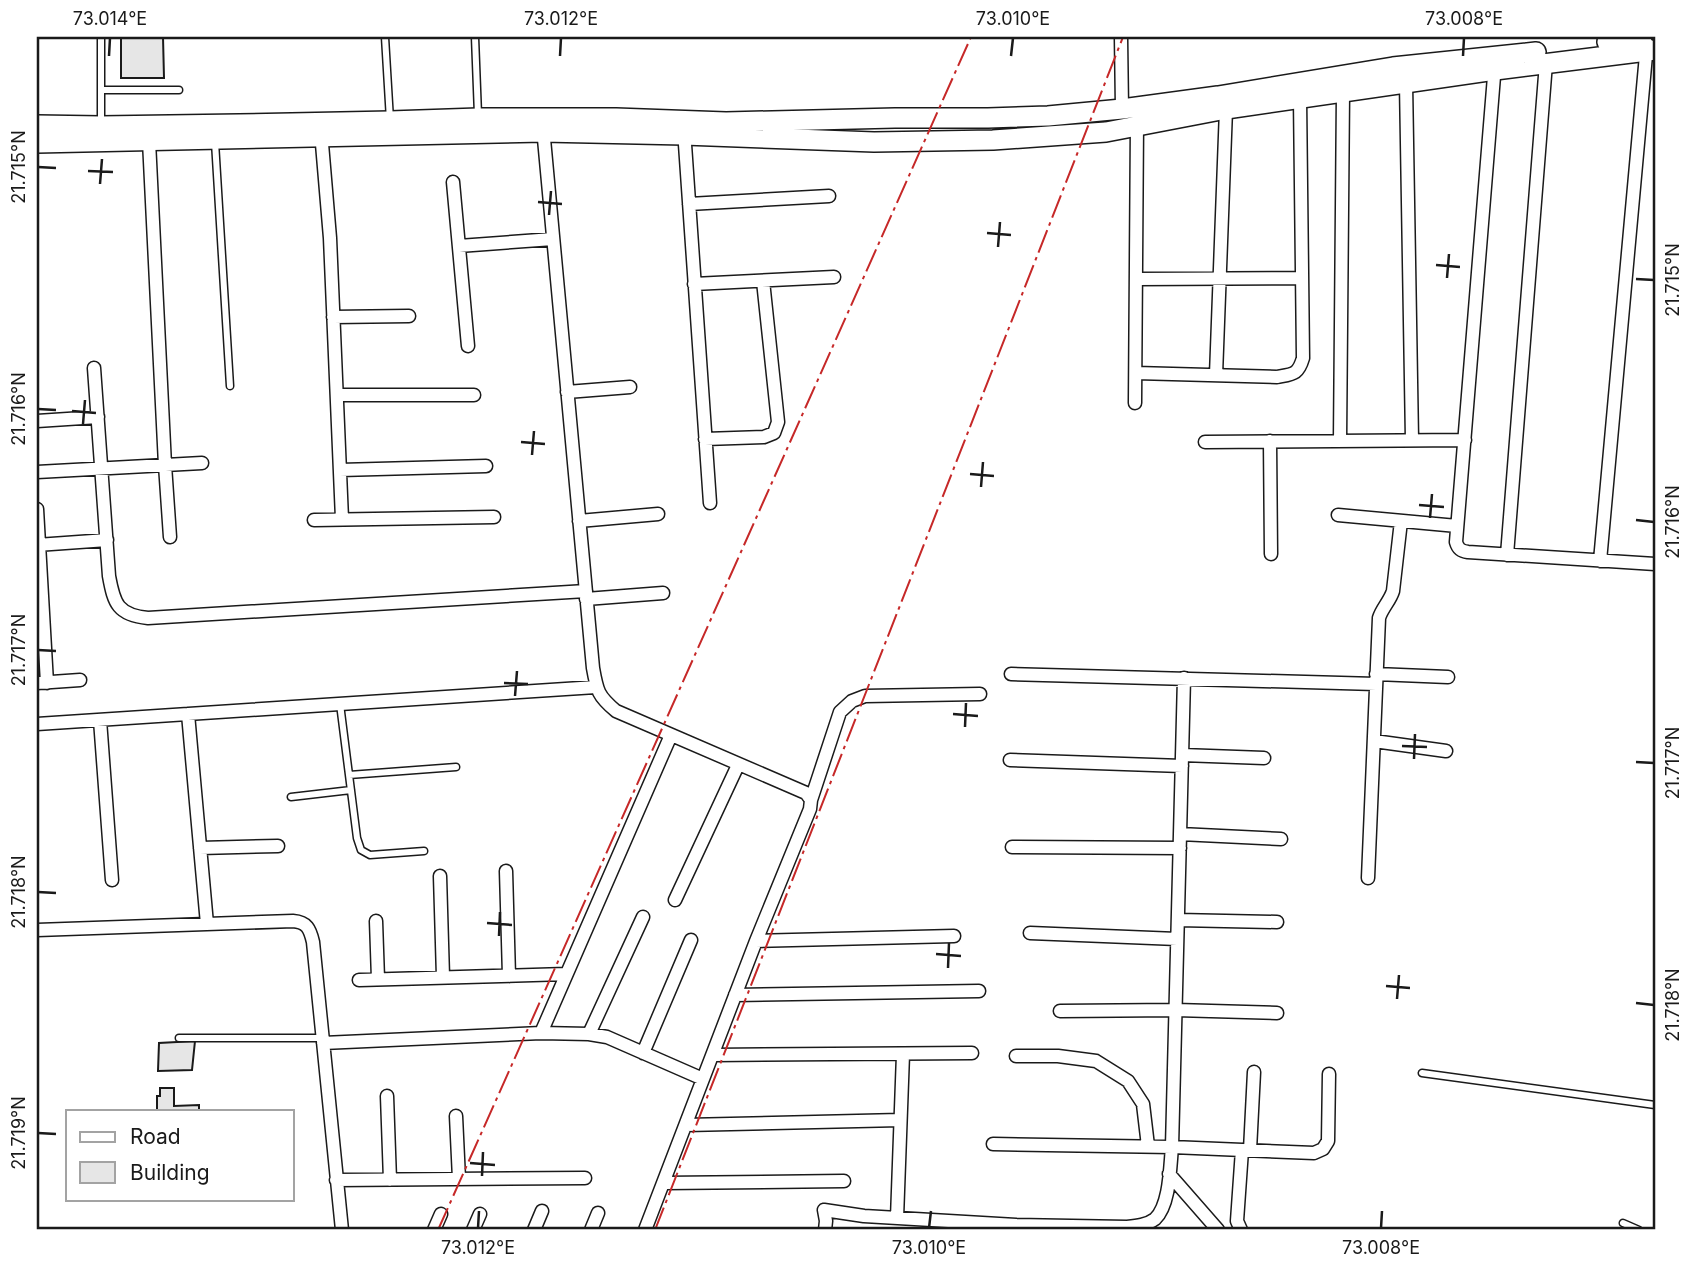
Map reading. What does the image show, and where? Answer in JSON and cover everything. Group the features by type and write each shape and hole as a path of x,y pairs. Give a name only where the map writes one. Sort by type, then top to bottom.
{"main road":[{"path":"1132,114 1226,109 1406,83 1495,63 1648,43"},
{"path":"37,125 239,132 542,125 684,128 874,142 993,140 1106,132 1132,114 1393,67 1546,63 1648,43"},
{"path":"321,130 390,121 478,118 542,125"},
{"path":"37,143 214,140 239,132"}],"street":[{"path":"1121,37 1132,114 1137,279 1135,403"},
{"path":"1600,561 1648,43"},
{"path":"1495,63 1456,542 1462,551 1655,564"},
{"path":"1507,555 1546,63"},
{"path":"1406,83 1412,440"},
{"path":"1340,440 1343,92"},
{"path":"1136,373 1276,377 1292,375 1300,370 1303,358 1300,98"},
{"path":"1216,375 1226,109"},
{"path":"542,125 596,687 602,699 616,711 806,793 811,800"},
{"path":"684,128 710,503"},
{"path":"321,130 330,239 342,519"},
{"path":"149,141 170,537"},
{"path":"453,182 468,346"},
{"path":"689,204 829,196"},
{"path":"459,246 553,239"},
{"path":"694,284 834,277"},
{"path":"1137,279 1302,278"},
{"path":"705,439 764,437 774,433 778,422 763,281"},
{"path":"333,317 409,316"},
{"path":"94,368 109,576 113,598 122,611 133,616 148,618 663,593"},
{"path":"567,392 630,387"},
{"path":"337,395 474,395"},
{"path":"37,421 98,417"},
{"path":"1205,442 1465,440"},
{"path":"1270,441 1271,554"},
{"path":"37,472 202,463"},
{"path":"340,470 486,466"},
{"path":"37,509 42,683 80,680"},
{"path":"579,521 658,514"},
{"path":"1338,515 1457,526"},
{"path":"314,520 494,517"},
{"path":"1368,878 1379,618 1393,591 1401,521"},
{"path":"38,545 107,540"},
{"path":"1011,674 1184,678 1448,677"},
{"path":"824,1230 824,1210 864,1216 1016,1228 1128,1227 1153,1221 1165,1203 1172,1147 1184,678"},
{"path":"37,724 596,687"},
{"path":"645,1230 756,941 810,809 840,712 852,701 865,696 980,694"},
{"path":"188,714 207,924"},
{"path":"100,720 112,880"},
{"path":"541,1032 671,736"},
{"path":"1374,741 1446,751"},
{"path":"1010,760 1182,761 1264,758"},
{"path":"675,900 738,765"},
{"path":"1180,834 1281,839"},
{"path":"200,848 278,846"},
{"path":"1012,847 1180,848"},
{"path":"506,871 509,975"},
{"path":"440,876 443,978"},
{"path":"589,1034 643,917"},
{"path":"1178,920 1277,922"},
{"path":"37,930 293,921 307,925 313,942 342,1230"},
{"path":"376,921 378,979"},
{"path":"1030,933 1177,939"},
{"path":"756,941 954,936"},
{"path":"643,1053 691,940"},
{"path":"359,980 566,974"},
{"path":"735,995 979,991"},
{"path":"1060,1011 1277,1013"},
{"path":"323,1041 541,1032 589,1034 607,1037 704,1079"},
{"path":"713,1055 972,1053"},
{"path":"897,1218 903,1054"},
{"path":"1016,1056 1058,1056 1096,1061 1128,1081 1143,1104 1148,1146"},
{"path":"1241,1230 1237,1221 1254,1072"},
{"path":"993,1144 1148,1146 1314,1153 1323,1149 1328,1141 1329,1074"},
{"path":"387,1097 390,1180"},
{"path":"456,1116 458,1179"},
{"path":"686,1125 900,1120"},
{"path":"1169,1174 1218,1230"},
{"path":"336,1180 585,1178"},
{"path":"664,1183 844,1181"},
{"path":"534,1230 542,1211"},
{"path":"591,1230 598,1213"},
{"path":"434,1230 441,1214"},
{"path":"473,1230 480,1214"},
{"path":"864,1216 865,1230"}],"lane":[{"path":"101,37 101,126"},
{"path":"385,37 390,121"},
{"path":"475,37 478,118"},
{"path":"101,90 179,90"},
{"path":"214,140 230,386"},
{"path":"340,704 357,838 362,850 370,855 424,850"},
{"path":"349,775 456,767"},
{"path":"291,797 351,790"},
{"path":"179,1038 323,1041"},
{"path":"1422,1073 1655,1105"},
{"path":"1623,1223 1639,1230"}],"building":[{"path":"121,37 163,37 164,78 121,78"},
{"path":"195,1041 192,1070 158,1071 159,1043"},
{"path":"160,1088 174,1088 174,1106 199,1105 199,1110 157,1110 157,1096 160,1096"}],"power":[{"path":"438,1230 971,37"},
{"path":"655,1230 1123,37"}]}
